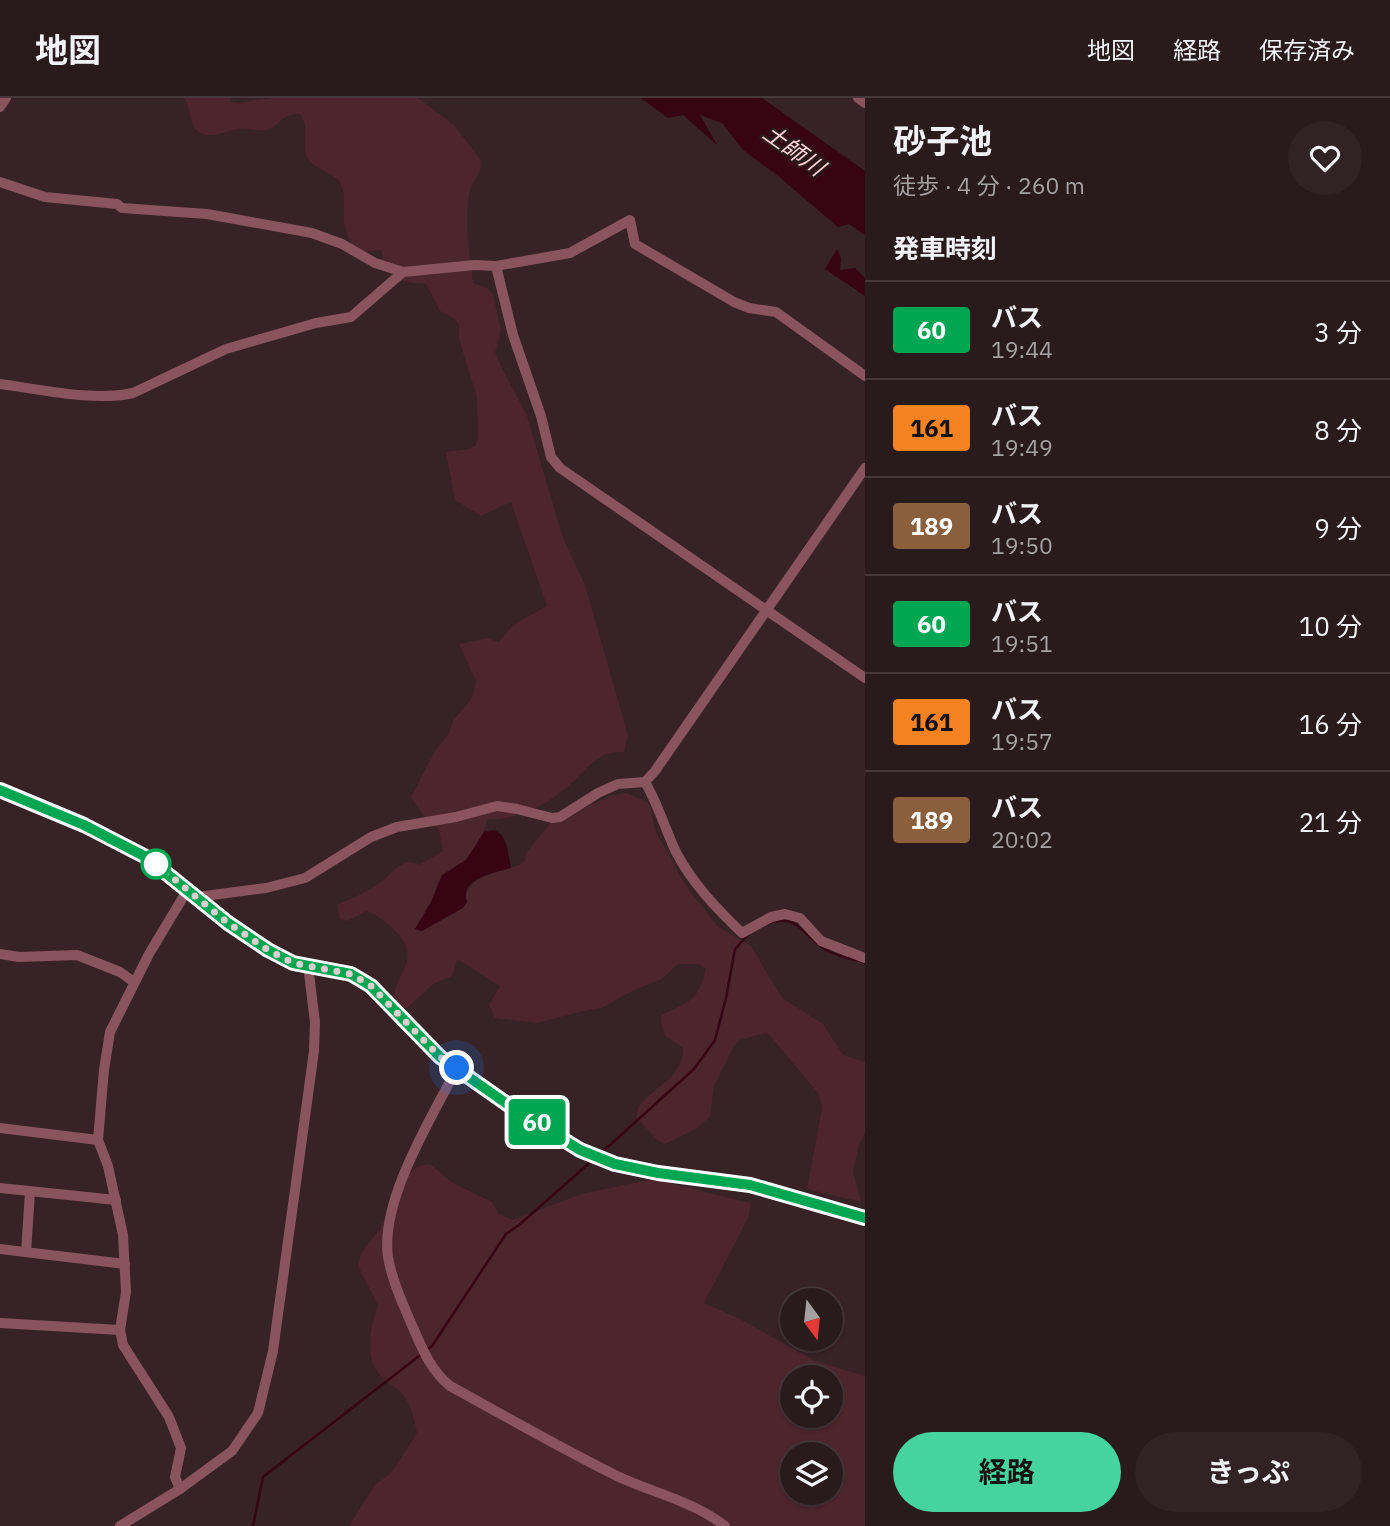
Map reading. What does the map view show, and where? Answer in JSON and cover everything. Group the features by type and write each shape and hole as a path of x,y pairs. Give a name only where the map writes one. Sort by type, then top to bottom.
{"street":[{"path":"0,107 6,98"},
{"path":"858,98 865,103"},
{"path":"0,181 45,197 117,204 122,208 206,214 312,233 342,244 375,263 403,272 475,265 496,266 570,254 630,220 635,244 649,254 734,302 748,308 776,312 865,376"},
{"path":"496,266 513,335 541,416 551,457 560,468 865,678"},
{"path":"0,384 89,395 119,396 133,393 226,349 316,323 351,317 403,272"},
{"path":"197,897 266,888 305,878 371,837 406,824 456,817 497,806 552,818 561,817 598,793 618,784 645,782 865,468"},
{"path":"645,782 656,801 677,853 704,894 742,933 772,917 785,914 800,918 821,941 865,958"},
{"path":"0,790 84,825 146,857 228,923 268,950 293,963 351,974 371,986 440,1057 580,1150 615,1164 658,1173 750,1185 865,1218"},
{"path":"180,1489 175,1477 181,1448 169,1417 123,1345 120,1330 126,1292 123,1235 108,1166 98,1140 110,1032 134,982 188,889"},
{"path":"0,954 19,957 77,955 120,972 134,982"},
{"path":"120,1526 180,1489 232,1451 258,1413 270,1363 314,1051 315,1022 308,965"},
{"path":"457,1068 405,1170 394,1203 389,1235 388,1255 395,1285 428,1360 439,1378 450,1386 620,1477 685,1503 714,1517 725,1526"},
{"path":"0,1128 98,1140"},
{"path":"0,1188 116,1200"},
{"path":"26,1252 30,1192"},
{"path":"0,1248 125,1264"},
{"path":"0,1322 120,1330"}],"shaded area":[{"path":"184,98 230,98 231,102 238,103 271,98 418,98 454,125 480,159 479,173 470,189 467,217 473,283 487,288 493,294 501,331 495,352 527,416 563,538 585,585 628,735 624,752 598,758 549,801 509,818 488,819 482,837 466,860 442,875 431,902 415,929 465,896 481,878 520,865 550,823 613,795 627,793 647,802 655,830 685,884 717,926 751,946 782,998 823,1024 843,1055 865,1062 865,1133 859,1145 853,1171 861,1202 807,1189 822,1108 819,1094 766,1033 739,1040 734,1046 714,1086 710,1116 698,1128 665,1144 639,1120 637,1112 640,1106 670,1077 682,1059 683,1048 665,1036 662,1015 686,1003 696,994 706,969 700,964 678,964 662,979 630,992 602,1008 538,1023 495,1018 489,1005 500,986 457,959 452,976 433,984 407,1008 400,1008 395,999 395,989 407,961 407,951 402,939 385,922 367,911 347,921 340,919 337,905 371,888 400,865 410,862 419,865 443,851 439,830 423,815 411,797 435,751 449,733 454,719 473,695 476,681 459,644 487,638 499,642 513,625 547,606 511,502 481,516 455,500 446,452 469,449 475,446 478,439 477,397 459,339 459,325 454,318 440,311 426,284 409,282 393,275 386,267 381,250 359,252 353,249 344,223 344,195 341,185 335,177 309,161 305,146 305,124 300,114 287,116 266,130 241,129 204,135 196,129"},
{"path":"430,1164 453,1183 492,1202 499,1214 513,1220 581,1194 653,1179 751,1203 749,1216 704,1303 780,1341 780,1351 797,1351 828,1365 780,1365 780,1428 843,1428 843,1369 865,1376 865,1526 349,1526 375,1485 391,1473 417,1433 407,1400 374,1366 370,1340 378,1305 358,1266 361,1253 380,1229 406,1177 416,1167"}],"water":[{"name":"土師川","path":"641,98 762,98 865,171 865,235 849,224 838,227 743,150 722,123 700,115 717,145 683,115 668,118"},
{"path":"837,249 841,258 840,270 855,268 865,278 865,296 825,269"},
{"path":"493,830 502,835 511,868 473,882 468,887 467,902 463,908 422,931 415,929 431,902 442,875 466,860 484,832"}],"waterway":[{"path":"767,924 778,921 795,924 828,951 865,963"},
{"path":"600,1154 694,1069 715,1040 735,949 749,934"},
{"path":"253,1526 263,1477 432,1346 506,1234 595,1158"}],"bus line":[{"name":"60","path":"0,790 84,825 146,857 228,923 268,950 293,963 351,974 371,986 440,1057 580,1150 615,1164 658,1173 750,1185 865,1218"}],"route":[{"path":"156,864 228,923 268,950 293,963 351,974 371,986 440,1057 457,1068"}]}
